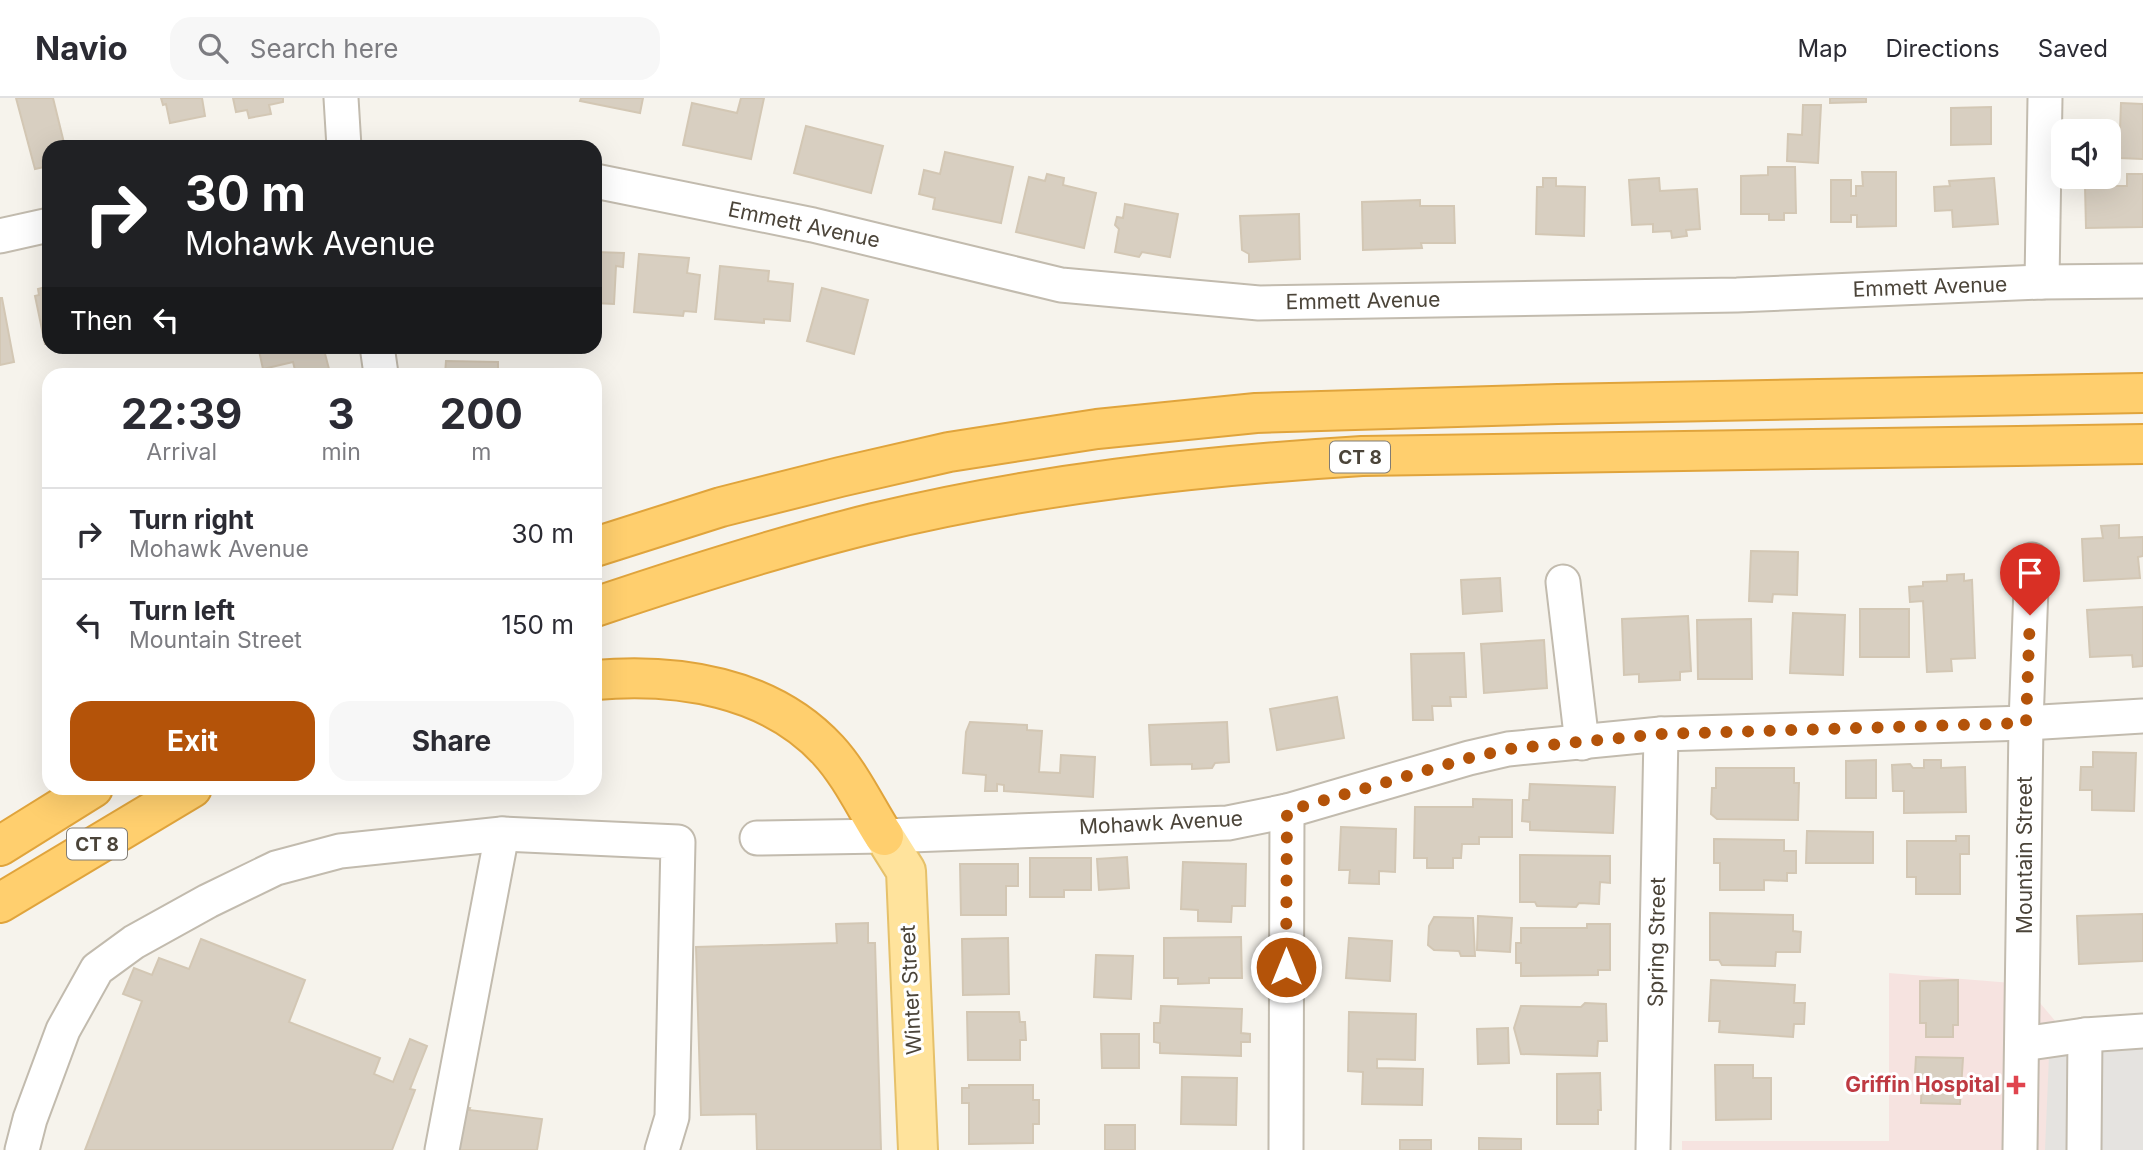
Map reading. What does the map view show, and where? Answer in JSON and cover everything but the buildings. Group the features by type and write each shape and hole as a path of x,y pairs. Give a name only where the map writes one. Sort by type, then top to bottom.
{"highway":[{"name":"CT 8","path":"602,545 721,507 949,452 1097,429 1256,413 1572,403 2143,393"},
{"name":"CT 8","path":"602,605 739,559 876,523 1013,494 1259,462 1362,456 2143,444"},
{"path":"602,680 652,678 684,681 736,692 783,716 805,729 829,751 884,836"},
{"name":"CT 8","path":"0,846 82,795"},
{"name":"CT 8","path":"0,902 180,795"}],"main road":[{"name":"Winter Street","path":"884,836 906,871 918,1150"}],"street":[{"path":"341,98 344,140"},
{"path":"2042,282 2045,98"},
{"name":"Emmett Avenue","path":"602,182 813,225 1061,285 1259,303 1737,295 2042,282 2143,282"},
{"path":"0,236 42,227"},
{"name":"Mountain Street","path":"2020,1150 2026,723 2032,560"},
{"path":"1563,582 1582,743"},
{"name":"Mohawk Avenue","path":"757,838 1228,823 1287,811 1508,749 1661,734 2026,723 2143,716"},
{"name":"Spring Street","path":"1653,1150 1661,734"},
{"path":"1286,1150 1287,811"},
{"path":"442,1150 502,834"},
{"path":"22,1150 30,1119 63,1030 97,969 134,942 208,901 276,868 340,850 502,834 678,842 672,1116 662,1150"},
{"path":"2022,1044 2085,1035 2143,1031"},
{"path":"2084,1150 2085,1035"}],"shaded area":[{"name":"Griffin Hospital","path":"1889,973 2024,984 2062,1029 2143,1150 1682,1150 1682,1141 1889,1141"},
{"path":"2143,1018 2143,1150 2045,1150 2050,1032"}],"place":[{"name":"Griffin Hospital","path":"2016,1085"}],"route":[{"path":"1286,967 1287,811 1508,749 1661,734 2026,723 2030,615"}]}
